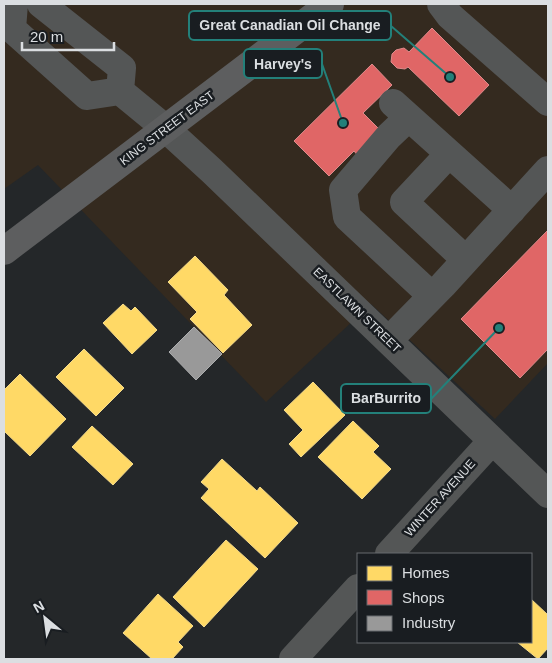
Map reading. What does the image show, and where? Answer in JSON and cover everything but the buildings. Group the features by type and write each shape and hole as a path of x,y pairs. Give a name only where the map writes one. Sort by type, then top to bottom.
{"main road":[{"name":"KING STREET EAST","path":"4,251 330,4"}],"street":[{"path":"14,4 12,29 88,96 120,91 122,68 41,4"},
{"path":"441,4 450,16 548,102"},
{"name":"EASTLAWN STREET","path":"120,91 165,128 212,171 548,494"},
{"path":"432,296 348,217 344,203 343,190 389,136 401,110 512,210"},
{"path":"449,154 404,202 466,260"},
{"path":"389,340 548,171"},
{"name":"WINTER AVENUE","path":"390,553 492,441"},
{"path":"293,659 357,589"}],"shaded area":[{"path":"4,4 548,4 548,363 495,419 371,304 266,402 38,165 4,189"}],"place":[{"name":"Great Canadian Oil Change","path":"450,77"},
{"name":"Harvey's","path":"343,123"},
{"name":"BarBurrito","path":"499,328"}]}
